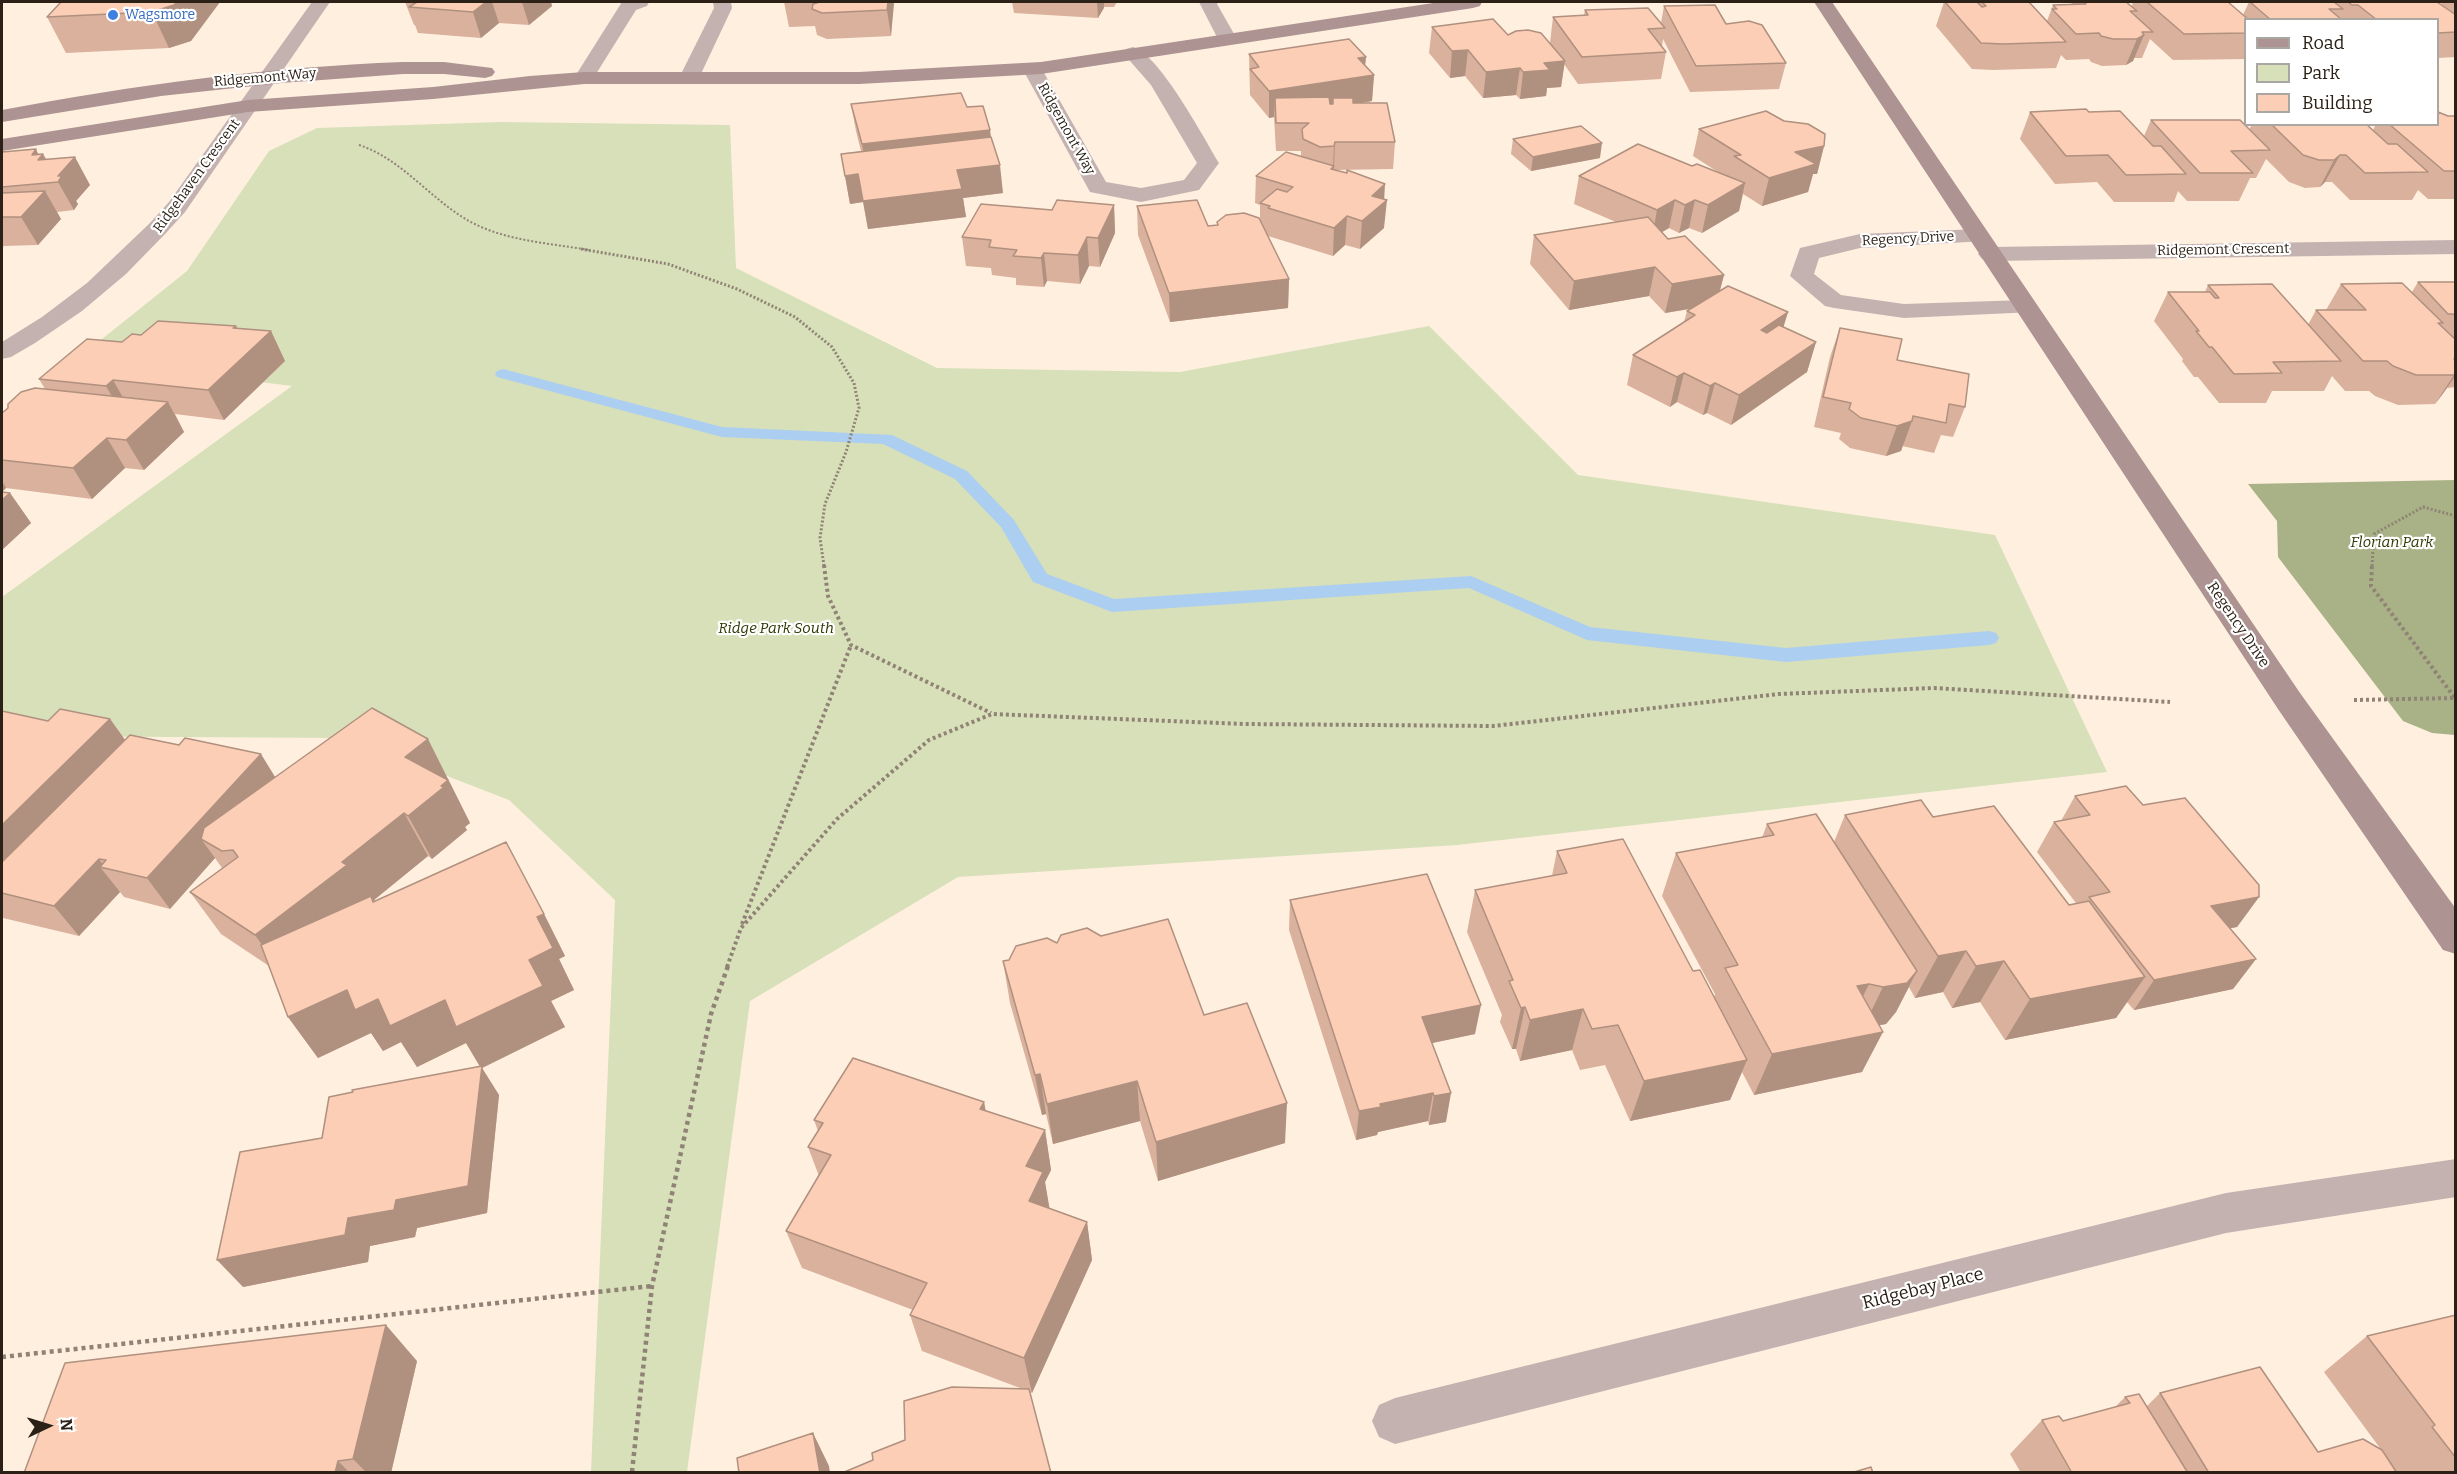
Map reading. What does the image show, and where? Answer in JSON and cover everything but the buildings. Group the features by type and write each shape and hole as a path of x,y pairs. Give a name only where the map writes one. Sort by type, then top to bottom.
{"street":[{"name":"Ridgehaven Crescent","path":"2,352 21,342 80,299 150,239 177,207 321,2"},
{"path":"584,78 629,6 640,2"},
{"path":"689,78 723,8 722,2"},
{"path":"1209,2 1207,3 1227,39"},
{"name":"Ridgemont Way","path":"2,145 248,106 433,93 530,82 584,78 859,78 1032,68 1473,2"},
{"name":"Regency Drive","path":"1823,2 2289,700 2456,939"},
{"name":"Ridgemont Way","path":"1032,68 1098,187 1141,195 1191,185 1208,163 1159,82 1133,53"},
{"name":"Ridgemont Way","path":"2,116 145,91 347,71 474,70 530,82"},
{"name":"Regency Drive","path":"1984,245 1860,241 1808,253 1802,276 1834,301 1892,309 2025,307"},
{"name":"Ridgemont Crescent","path":"1984,245 2456,247"},
{"name":"Ridgebay Place","path":"1395,1420 2226,1213 2456,1178"}],"path":[{"path":"358,145 377,151 467,220 496,234 668,264 737,289 795,317 832,347 854,383 859,408 846,452 825,504 820,538 828,596 851,645 992,714 1245,724 1493,726 1779,694 1934,688 2170,702"},
{"path":"2350,700 2455,698 2371,586 2374,534 2423,507 2456,516"},
{"path":"632,1473 652,1286 711,1014 741,928 851,645"},
{"path":"741,928 837,819 929,740 992,714"},
{"path":"2,1357 652,1286"}],"green space":[{"name":"Ridge Park South","path":"500,122 730,125 736,268 937,368 1180,372 1429,326 1578,475 1995,535 2107,772 1457,845 958,877 750,1001 687,1472 591,1472 615,900 509,800 349,738 2,736 2,597 292,386 77,359 187,271 269,151 317,128"},
{"name":"Florian Park","path":"2456,480 2455,735 2432,733 2403,721 2278,557 2277,521 2248,484"}],"waterway":[{"path":"503,374 722,432 886,439 961,475 1008,524 1040,578 1112,606 1471,582 1587,633 1786,655 1989,638"}],"place":[{"name":"Wagsmore","path":"113,15"}]}
